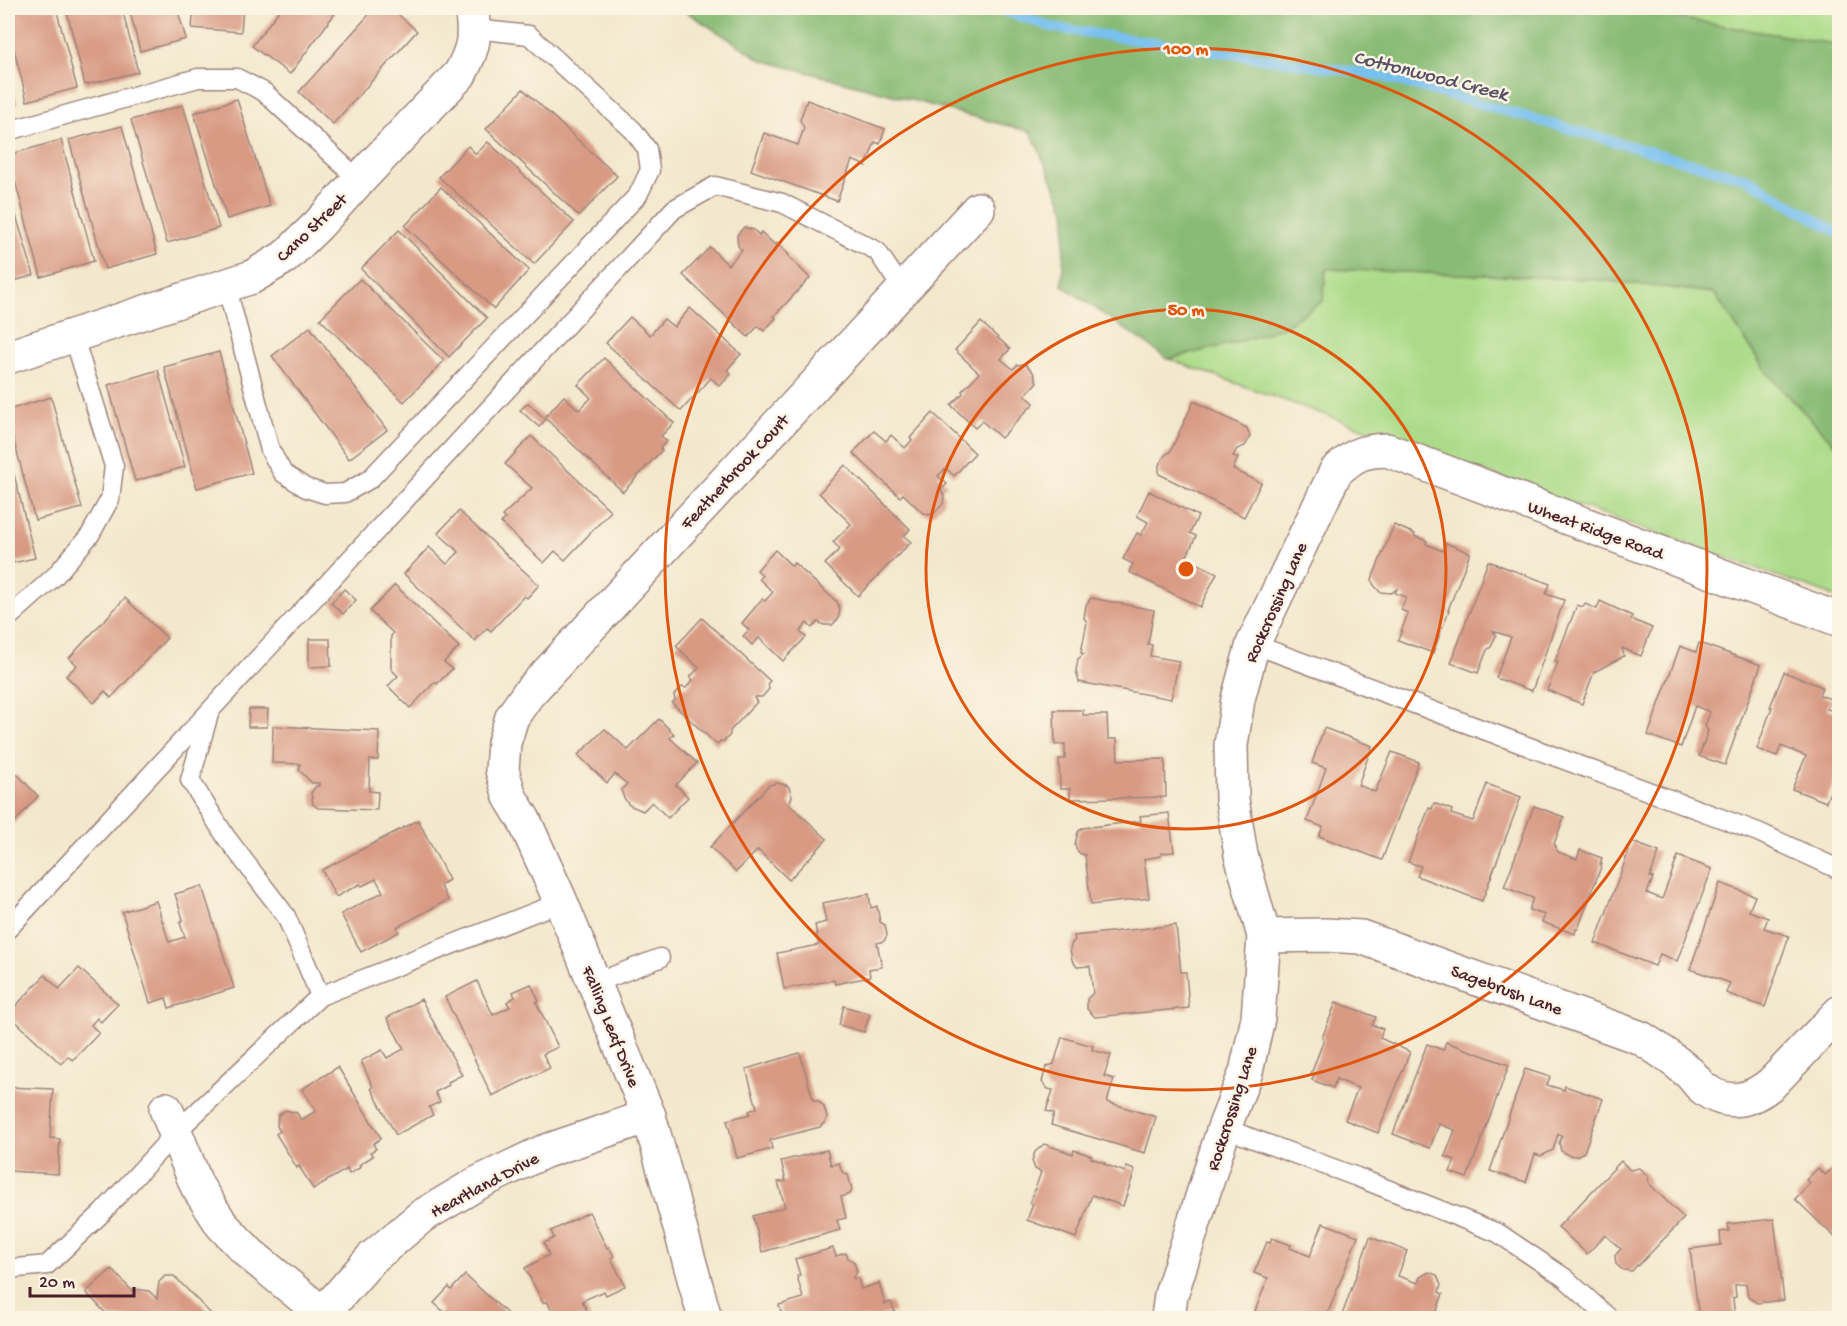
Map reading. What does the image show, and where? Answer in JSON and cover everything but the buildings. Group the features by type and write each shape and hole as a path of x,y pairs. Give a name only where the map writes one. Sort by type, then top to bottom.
{"street":[{"name":"Cano Street","path":"8,357 252,277 285,257 460,74 471,53 473,18"},
{"name":"Featherbrook Court","path":"504,743 512,717 528,694 978,209"},
{"name":"Wheat Ridge Road","path":"1353,457 1368,451 1387,450 1839,620"},
{"name":"Rockcrossing Lane","path":"1168,1318 1171,1295 1224,1128 1246,1072 1258,1018 1264,936 1241,855 1232,799 1231,745 1238,699 1252,645 1336,471 1353,457"},
{"name":"Falling Leaf Drive","path":"504,743 502,770 510,797 524,820 561,902 649,1116 705,1318"},
{"name":"Sagebrush Lane","path":"1264,936 1361,937 1641,1038 1669,1056 1692,1075 1702,1087 1715,1096 1730,1100 1745,1099 1760,1093 1839,1012"},
{"name":"Heartland Drive","path":"321,1316 372,1258 422,1216 478,1183 543,1152 649,1116"},
{"path":"171,1120 197,1186 222,1225 250,1254 321,1316"}],"lane":[{"path":"226,285 270,450 283,473 306,488 325,494 345,493 370,479 638,195 650,170 647,149 633,130 529,35 473,18"},
{"path":"8,131 198,78 237,78 264,92 359,180"},
{"path":"8,929 674,209 715,186 782,203 877,250 903,290"},
{"path":"8,618 55,576 90,536 110,499 114,466 72,335"},
{"path":"1252,645 1758,832 1839,870"},
{"path":"210,710 190,780 226,837 286,916 320,996"},
{"path":"8,1269 47,1266 102,1213 171,1120 320,996 561,902"},
{"path":"595,982 660,958"},
{"path":"1224,1128 1357,1177 1498,1233 1564,1278 1609,1318"}],"green space":[{"path":"680,8 1617,8 1839,45 1839,449 1768,374 1714,293 1593,279 1326,269 1323,301 1283,327 1242,341 1168,359 1062,285 1066,212 1031,132 762,60"},
{"path":"1617,8 1839,8 1839,45"},
{"path":"1326,269 1593,279 1714,293 1768,374 1839,449 1839,598 1168,359 1242,341 1323,301"}],"waterway":[{"name":"Cottonwood Creek","path":"995,8 1055,28 1377,75 1748,179 1840,234"}]}
